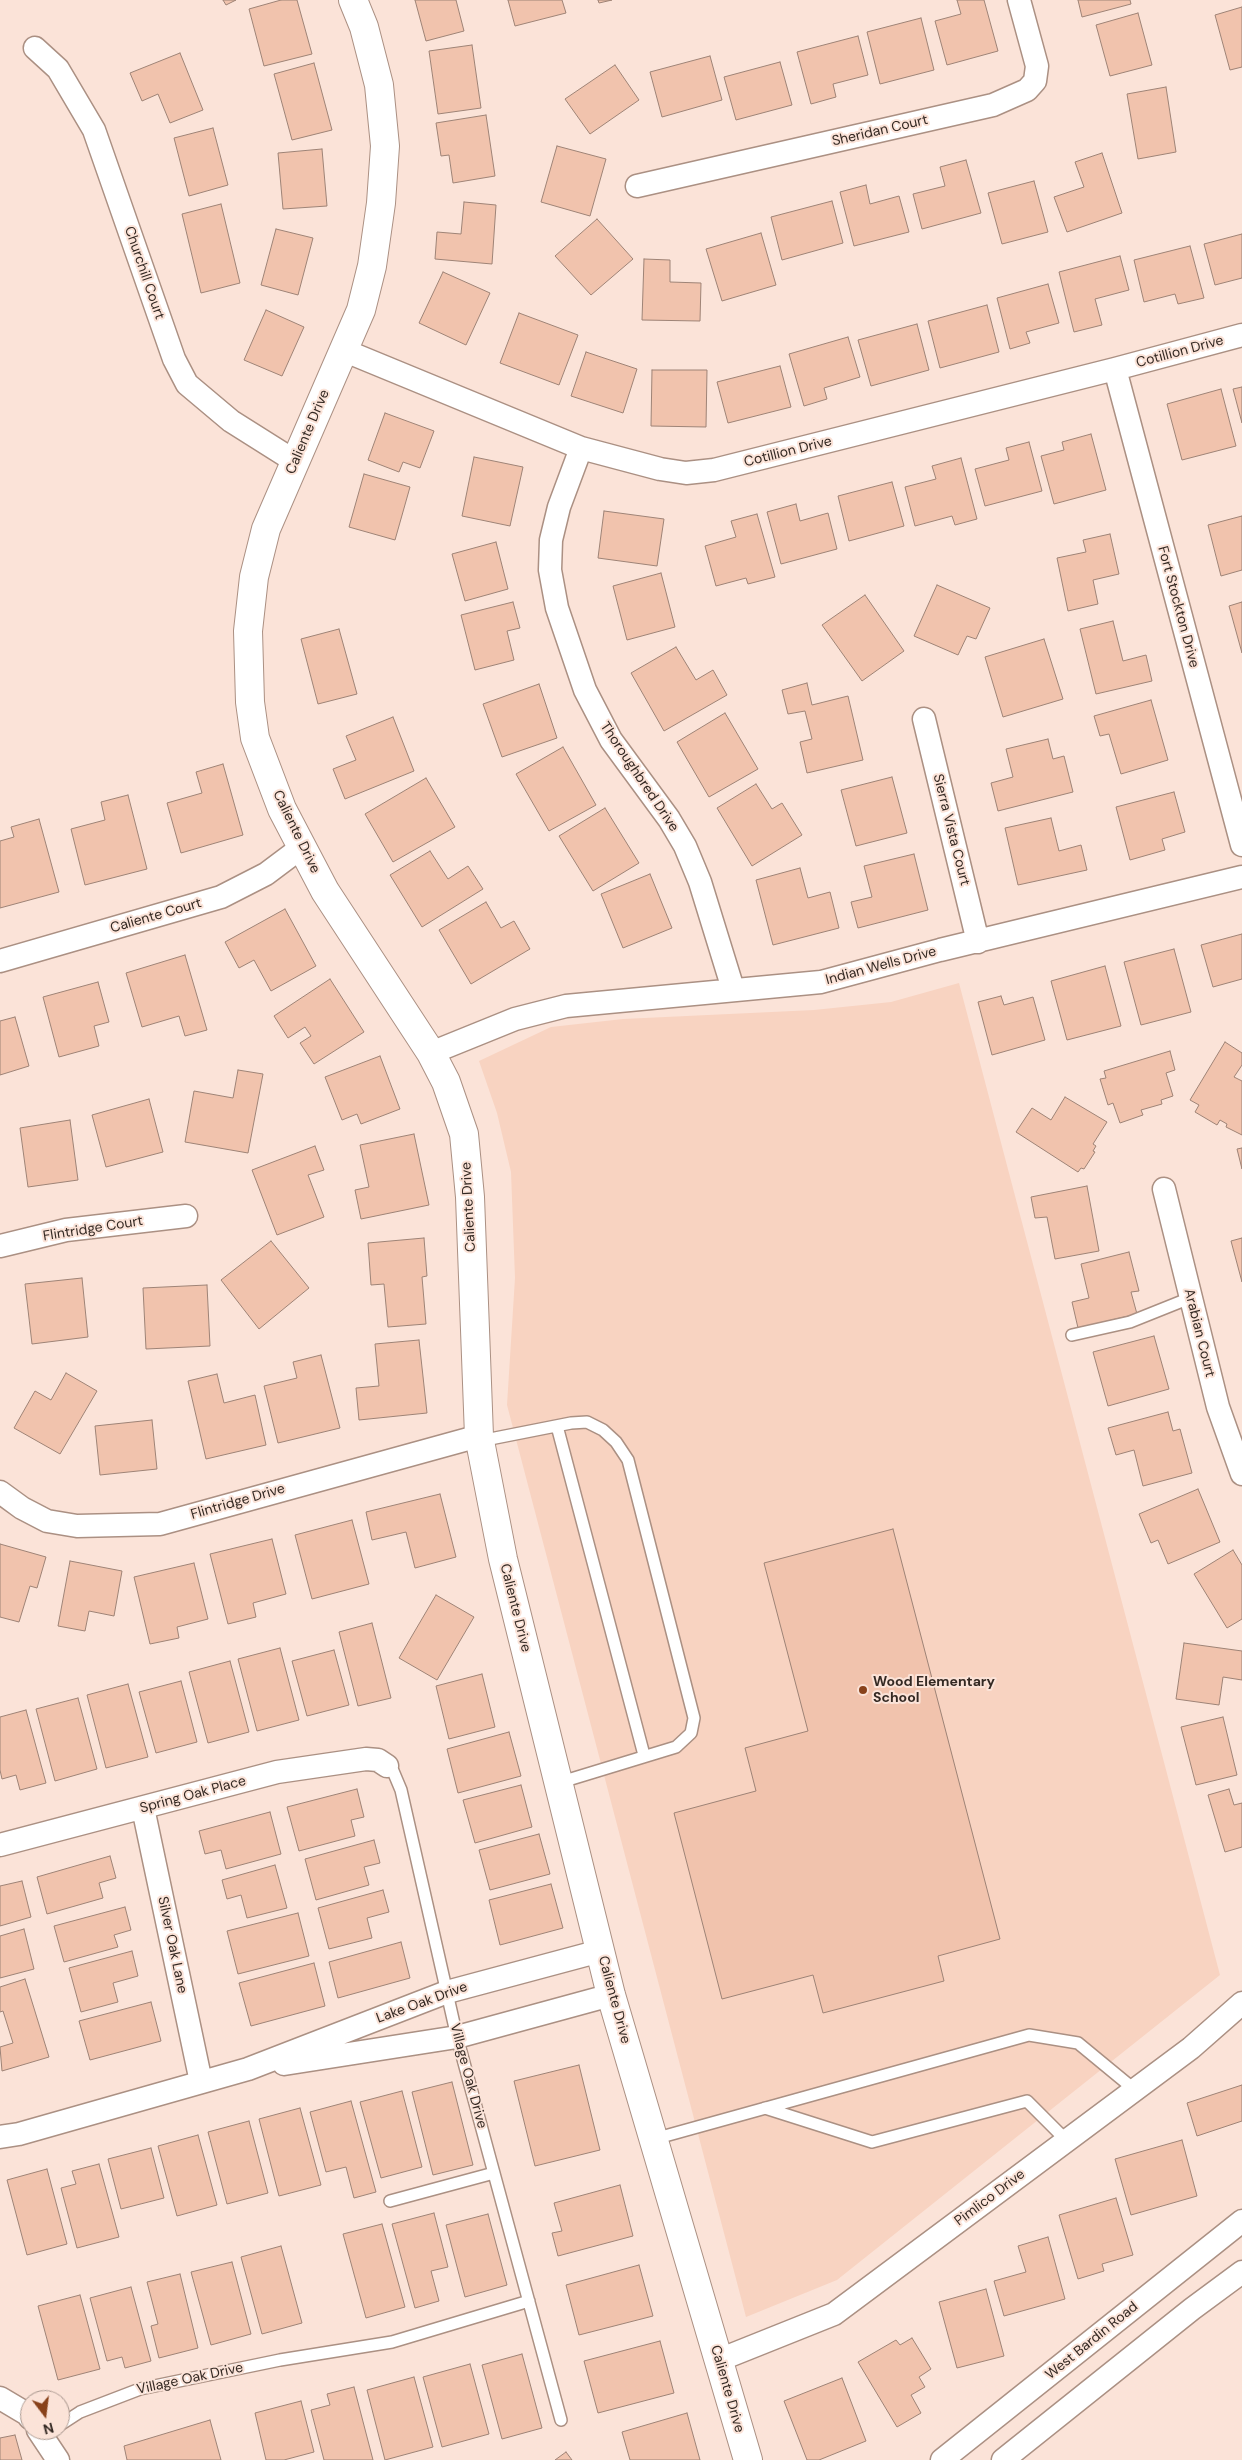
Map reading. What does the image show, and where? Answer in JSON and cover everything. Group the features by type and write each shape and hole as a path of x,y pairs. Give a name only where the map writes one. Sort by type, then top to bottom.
{"street":[{"name":"Caliente Drive","path":"354,0 364,27 379,85 385,146 381,203 372,266 361,310 266,528 254,577 248,632 250,702 256,738 282,809 325,891 431,1053 446,1082 464,1134 470,1197 479,1438 503,1559 611,1995 748,2460"},
{"name":"Sheridan Court","path":"637,186 993,105 1027,90 1035,81 1036,66 1019,0"},
{"name":"Churchill Court","path":"35,48 58,69 94,130 174,359 188,384 231,421 296,462"},
{"name":"Cotillion Drive","path":"343,350 580,448 660,469 686,473 714,470 1242,335"},
{"name":"Fort Stockton Drive","path":"1115,369 1242,845"},
{"name":"Thoroughbred Drive","path":"580,448 559,506 551,540 550,570 557,608 585,690 611,740 669,819 685,846 700,882 732,989"},
{"name":"Sierra Vista Court","path":"924,719 978,942"},
{"name":"Caliente Court","path":"0,961 221,897 266,874 302,847"},
{"name":"Indian Wells Drive","path":"431,1053 515,1019 566,1006 821,982 1242,877"},
{"name":"Arabian Court","path":"1164,1190 1218,1407 1242,1474"},
{"name":"Flintridge Court","path":"0,1246 66,1230 186,1216"},
{"name":"Flintridge Drive","path":"0,1492 22,1508 47,1520 77,1526 160,1524 479,1438"},
{"name":"Spring Oak Place","path":"0,1845 278,1772 366,1760 378,1760 387,1766"},
{"name":"Silver Oak Lane","path":"143,1808 200,2082"},
{"name":"Lake Oak Drive","path":"0,2137 19,2134 248,2068 447,1992 600,1951"},
{"name":"Lake Oak Drive","path":"248,2068 347,2056 457,2037 611,1995"},
{"name":"Pimlico Drive","path":"719,2360 834,2314 1191,2048 1242,2003"},
{"name":"West Bardin Road","path":"942,2460 1242,2221"},
{"path":"1003,2460 1192,2309 1242,2272"},
{"path":"0,2398 20,2410"},
{"path":"49,2440 58,2460"}],"lane":[{"path":"1072,1335 1130,1322 1190,1298"},
{"path":"479,1438 587,1422 603,1430 616,1442 628,1460 631,1469 694,1718 691,1733 676,1747 644,1755 558,1783"},
{"path":"557,1426 644,1755"},
{"name":"Village Oak Drive","path":"387,1766 394,1771 401,1790 457,2037 561,2420"},
{"path":"654,2139 1029,2035 1078,2043 1135,2090"},
{"path":"765,2108 872,2142 1027,2101 1066,2141"},
{"path":"390,2201 494,2173"},
{"name":"Village Oak Drive","path":"70,2416 140,2389 280,2360 392,2342 529,2301"}],"shaded area":[{"name":"Wood Elementary School","path":"959,983 1220,1975 837,2280 746,2317 507,1405 515,1278 511,1172 497,1113 479,1061 551,1027 623,1019 814,1010 891,1002"}],"building":[{"path":"223,0 236,0 226,5"},
{"path":"281,0 297,0 312,54 264,66 249,9"},
{"path":"415,0 456,0 464,31 426,41"},
{"path":"508,0 562,0 566,13 515,26"},
{"path":"598,0 612,0 599,3"},
{"path":"957,0 984,0 998,51 947,65 935,21 961,14"},
{"path":"1078,0 1130,0 1131,4 1082,17"},
{"path":"1242,7 1242,67 1230,70 1215,15"},
{"path":"1138,13 1152,65 1110,76 1096,25"},
{"path":"921,18 934,70 880,84 867,32"},
{"path":"858,36 868,75 833,84 836,97 811,104 797,52"},
{"path":"472,45 481,108 438,114 429,51"},
{"path":"180,53 203,110 170,123 158,94 142,101 130,73"},
{"path":"710,56 722,100 662,117 650,72"},
{"path":"780,62 792,105 736,120 724,77"},
{"path":"314,63 332,130 292,140 274,74"},
{"path":"615,65 639,100 590,134 565,99"},
{"path":"1166,87 1176,152 1138,159 1127,94"},
{"path":"486,115 495,176 453,183 449,155 441,156 436,123"},
{"path":"213,128 228,185 189,196 174,138"},
{"path":"557,146 606,159 590,216 541,202"},
{"path":"322,149 327,206 283,209 278,153"},
{"path":"1102,153 1122,213 1067,232 1054,197 1084,187 1075,162"},
{"path":"966,160 981,213 922,229 913,194 945,186 940,167"},
{"path":"1034,181 1048,232 1002,244 988,193"},
{"path":"866,185 870,204 899,196 909,232 854,246 840,192"},
{"path":"832,201 843,243 782,260 771,217"},
{"path":"464,202 496,205 492,264 435,259 437,232 461,234"},
{"path":"221,204 240,283 201,293 182,214"},
{"path":"597,219 633,259 591,295 555,256"},
{"path":"276,229 313,238 298,295 261,285"},
{"path":"761,233 776,285 722,301 706,249"},
{"path":"1242,234 1242,278 1215,285 1204,244"},
{"path":"1190,246 1204,298 1178,304 1175,294 1144,302 1134,260"},
{"path":"1120,256 1129,290 1095,299 1102,325 1074,332 1059,272"},
{"path":"644,259 670,260 670,282 701,283 700,321 642,320"},
{"path":"443,272 490,293 466,345 419,323"},
{"path":"1048,284 1059,323 1026,332 1030,343 1010,349 997,298"},
{"path":"987,305 999,352 940,368 928,321"},
{"path":"266,310 304,327 282,376 244,360"},
{"path":"519,313 578,335 559,385 500,363"},
{"path":"917,324 929,370 871,386 858,340"},
{"path":"848,337 860,377 824,388 827,399 804,406 789,354"},
{"path":"586,352 637,369 623,413 571,396"},
{"path":"780,366 791,407 728,423 717,382"},
{"path":"652,370 707,370 706,427 651,426"},
{"path":"1242,387 1242,423 1233,389"},
{"path":"1221,389 1236,446 1182,460 1167,404"},
{"path":"385,413 434,431 420,468 403,462 399,472 368,460"},
{"path":"1091,434 1106,490 1054,504 1041,456 1064,450 1062,442"},
{"path":"1029,442 1042,491 985,506 975,469 1009,460 1006,448"},
{"path":"474,457 523,467 510,526 462,516"},
{"path":"961,458 977,519 955,525 952,516 915,526 905,487 936,479 932,466"},
{"path":"364,474 410,487 395,540 349,527"},
{"path":"892,482 904,526 849,541 838,496"},
{"path":"796,504 800,521 828,513 837,549 781,564 767,512"},
{"path":"604,511 664,519 657,566 598,558"},
{"path":"757,514 775,577 748,584 746,578 716,586 705,546 736,537 731,521"},
{"path":"1242,516 1242,570 1221,576 1208,525"},
{"path":"1110,534 1119,574 1093,580 1098,604 1068,611 1057,558 1086,552 1083,540"},
{"path":"496,542 508,589 465,601 452,554"},
{"path":"661,573 675,627 627,640 613,586"},
{"path":"937,585 990,608 976,639 967,636 958,655 914,636"},
{"path":"865,595 904,651 862,681 822,625"},
{"path":"513,602 520,628 507,631 514,660 475,670 461,615"},
{"path":"1242,602 1242,653 1229,606"},
{"path":"1113,621 1123,661 1146,655 1152,681 1096,694 1080,629"},
{"path":"339,629 357,694 318,704 301,639"},
{"path":"1044,639 1063,699 1003,717 985,657"},
{"path":"676,647 696,680 713,670 727,695 664,731 631,673"},
{"path":"807,683 812,705 848,696 863,760 807,773 800,742 812,739 805,711 788,714 782,690"},
{"path":"539,684 557,738 502,757 483,704"},
{"path":"1151,700 1168,760 1121,774 1109,734 1100,736 1094,716"},
{"path":"725,713 758,769 709,797 677,742"},
{"path":"393,717 414,771 345,799 333,769 356,760 346,736"},
{"path":"1048,739 1053,759 1064,756 1073,792 998,811 991,783 1013,777 1006,749"},
{"path":"563,747 596,805 549,831 516,774"},
{"path":"223,764 243,835 181,853 167,803 202,793 196,772"},
{"path":"892,777 907,833 856,846 841,790"},
{"path":"426,778 455,827 393,862 365,814"},
{"path":"756,784 772,809 782,803 802,835 752,866 717,808"},
{"path":"1174,792 1185,832 1162,839 1165,850 1130,860 1116,807"},
{"path":"128,795 147,869 85,885 71,829 105,820 101,802"},
{"path":"605,808 639,863 593,891 559,836"},
{"path":"1051,818 1059,851 1081,845 1087,870 1018,885 1005,828"},
{"path":"39,819 59,892 0,908 0,841 14,837 11,827"},
{"path":"430,851 448,879 468,866 483,889 422,927 390,875"},
{"path":"914,854 928,910 858,928 851,902 872,897 864,866"},
{"path":"800,868 808,898 830,892 839,928 773,945 756,880"},
{"path":"650,874 672,928 623,948 601,894"},
{"path":"486,902 501,928 514,921 530,949 471,984 439,930"},
{"path":"285,909 316,966 271,991 254,960 239,968 225,942"},
{"path":"1242,934 1242,979 1213,987 1201,945"},
{"path":"1174,949 1191,1012 1141,1025 1124,962"},
{"path":"185,955 207,1030 185,1036 179,1016 142,1027 126,973"},
{"path":"1105,966 1121,1026 1067,1040 1051,981"},
{"path":"330,979 364,1032 314,1064 300,1043 311,1036 305,1027 288,1038 274,1016"},
{"path":"98,982 109,1022 94,1026 99,1046 59,1057 43,997"},
{"path":"1001,996 1004,1005 1033,997 1045,1040 992,1055 978,1002"},
{"path":"15,1017 29,1066 0,1075 0,1021"},
{"path":"1225,1042 1242,1053 1242,1065 1234,1077 1242,1081 1242,1135 1226,1127 1227,1124 1220,1120 1217,1125 1195,1112 1199,1105 1190,1100"},
{"path":"1170,1051 1175,1070 1166,1073 1173,1096 1161,1100 1162,1104 1141,1110 1143,1115 1120,1123 1113,1103 1108,1105 1100,1079 1106,1078 1104,1071"},
{"path":"380,1056 400,1109 361,1124 357,1114 342,1120 325,1077"},
{"path":"238,1070 263,1074 248,1153 185,1142 194,1091 233,1098"},
{"path":"1065,1097 1107,1122 1093,1144 1096,1146 1093,1151 1095,1152 1084,1169 1081,1168 1078,1172 1016,1132 1032,1108 1051,1120"},
{"path":"149,1099 163,1152 106,1167 92,1115"},
{"path":"70,1120 78,1180 28,1187 20,1128"},
{"path":"414,1134 429,1205 361,1219 355,1190 369,1187 360,1145"},
{"path":"315,1146 324,1170 308,1175 324,1217 277,1235 252,1170"},
{"path":"1242,1148 1242,1169 1237,1149"},
{"path":"1087,1186 1099,1251 1055,1259 1047,1217 1035,1218 1031,1197"},
{"path":"424,1238 427,1276 422,1277 426,1324 388,1327 384,1284 371,1285 368,1243"},
{"path":"1242,1238 1242,1282 1231,1241"},
{"path":"271,1241 309,1288 259,1329 221,1280"},
{"path":"1129,1252 1139,1291 1131,1292 1137,1314 1078,1328 1072,1302 1089,1298 1081,1264"},
{"path":"82,1278 88,1337 32,1344 25,1284"},
{"path":"207,1285 210,1346 146,1349 143,1288"},
{"path":"1154,1336 1169,1389 1108,1406 1093,1352"},
{"path":"419,1340 427,1413 359,1420 356,1388 379,1386 375,1344"},
{"path":"321,1355 340,1428 278,1443 264,1386 297,1378 293,1362"},
{"path":"66,1373 97,1391 60,1454 14,1428 35,1391 51,1400"},
{"path":"217,1374 224,1403 255,1395 266,1445 206,1459 188,1381"},
{"path":"1168,1412 1173,1431 1180,1429 1192,1473 1143,1486 1134,1450 1116,1455 1108,1428"},
{"path":"152,1420 157,1469 100,1475 95,1426"},
{"path":"1198,1489 1220,1542 1168,1564 1158,1540 1151,1543 1139,1514"},
{"path":"440,1494 456,1557 415,1568 406,1532 372,1540 366,1512"},
{"path":"352,1520 369,1584 312,1599 295,1535"},
{"path":"893,1529 1000,1939 938,1956 944,1981 823,2013 813,1975 722,1999 674,1813 756,1791 745,1748 808,1731 764,1563"},
{"path":"272,1539 286,1594 253,1603 256,1617 228,1624 210,1554"},
{"path":"0,1544 46,1557 37,1588 30,1586 19,1622 0,1617"},
{"path":"1233,1550 1242,1565 1242,1619 1227,1628 1194,1574"},
{"path":"70,1561 122,1571 114,1616 89,1611 85,1631 58,1626"},
{"path":"194,1563 208,1619 177,1627 179,1638 150,1644 134,1577"},
{"path":"436,1595 474,1617 437,1680 399,1658"},
{"path":"372,1623 391,1698 358,1706 339,1632"},
{"path":"1184,1643 1242,1651 1242,1680 1223,1677 1219,1705 1176,1699"},
{"path":"280,1648 299,1720 257,1731 238,1659"},
{"path":"334,1650 349,1705 307,1716 292,1661"},
{"path":"230,1661 249,1732 208,1743 189,1672"},
{"path":"482,1674 495,1727 449,1739 436,1686"},
{"path":"181,1681 197,1742 156,1753 139,1692"},
{"path":"128,1684 148,1757 106,1768 87,1695"},
{"path":"78,1698 97,1769 55,1781 36,1709"},
{"path":"26,1710 46,1783 20,1790 16,1775 2,1779 0,1770 0,1717"},
{"path":"1223,1717 1237,1775 1196,1785 1181,1727"},
{"path":"509,1732 521,1776 458,1793 447,1749"},
{"path":"521,1785 532,1827 475,1843 463,1800"},
{"path":"357,1789 364,1817 351,1820 355,1836 299,1851 287,1807"},
{"path":"1229,1789 1234,1805 1242,1803 1242,1847 1225,1852 1208,1795"},
{"path":"270,1812 281,1854 226,1869 221,1850 205,1854 199,1831"},
{"path":"539,1834 550,1874 490,1890 479,1850"},
{"path":"374,1840 380,1863 364,1867 369,1885 316,1900 305,1859"},
{"path":"110,1856 116,1878 99,1883 103,1898 47,1914 37,1877"},
{"path":"275,1865 287,1908 247,1918 241,1895 227,1899 222,1880"},
{"path":"22,1881 31,1917 0,1926 0,1886"},
{"path":"551,1884 563,1928 500,1945 489,1900"},
{"path":"383,1890 389,1912 367,1918 372,1938 329,1949 318,1908"},
{"path":"125,1907 131,1930 114,1935 118,1947 64,1962 54,1926"},
{"path":"298,1913 309,1956 238,1974 227,1931"},
{"path":"24,1929 34,1969 0,1978 0,1936"},
{"path":"401,1942 410,1978 338,1998 329,1962"},
{"path":"132,1951 138,1976 113,1983 118,2002 81,2012 69,1968"},
{"path":"314,1963 325,2006 251,2026 239,1983"},
{"path":"25,1979 49,2057 2,2071 0,2047 13,2043 3,2011 0,2012 0,1987"},
{"path":"151,2002 161,2041 90,2060 79,2021"},
{"path":"579,2065 600,2150 535,2166 514,2081"},
{"path":"452,2082 473,2165 433,2175 412,2092"},
{"path":"1242,2085 1242,2121 1197,2136 1187,2103"},
{"path":"402,2091 422,2167 381,2178 360,2102"},
{"path":"351,2101 376,2192 354,2198 346,2167 326,2172 310,2112"},
{"path":"300,2108 321,2185 279,2196 259,2119"},
{"path":"249,2121 268,2193 227,2204 208,2132"},
{"path":"198,2135 217,2205 177,2216 158,2146"},
{"path":"1182,2140 1197,2196 1131,2215 1115,2159"},
{"path":"151,2148 164,2198 121,2209 108,2159"},
{"path":"99,2164 119,2237 77,2248 61,2188 76,2184 72,2171"},
{"path":"47,2169 67,2244 27,2255 7,2180"},
{"path":"620,2185 633,2236 558,2256 552,2233 562,2231 554,2203"},
{"path":"1116,2198 1133,2255 1102,2264 1104,2271 1078,2279 1059,2215"},
{"path":"434,2213 448,2267 431,2271 439,2301 415,2308 392,2224"},
{"path":"488,2214 507,2285 465,2297 446,2225"},
{"path":"382,2224 405,2307 366,2318 343,2234"},
{"path":"1048,2237 1065,2299 1004,2316 994,2281 1026,2272 1018,2246"},
{"path":"281,2246 302,2323 262,2334 241,2257"},
{"path":"232,2262 251,2334 211,2345 191,2272"},
{"path":"639,2265 653,2316 579,2335 566,2285"},
{"path":"180,2274 198,2348 159,2358 151,2326 158,2324 147,2282"},
{"path":"131,2287 151,2361 125,2368 122,2357 107,2361 90,2298"},
{"path":"986,2289 1004,2356 957,2368 939,2302"},
{"path":"80,2295 100,2369 58,2380 38,2306"},
{"path":"912,2338 931,2369 919,2377 925,2387 911,2395 921,2413 897,2427 858,2362 896,2340 900,2345"},
{"path":"660,2341 674,2393 598,2413 584,2361"},
{"path":"522,2354 542,2428 502,2439 482,2365"},
{"path":"470,2364 489,2434 442,2447 423,2377"},
{"path":"414,2377 433,2447 385,2460 367,2390"},
{"path":"842,2378 866,2441 819,2460 807,2460 784,2401"},
{"path":"354,2387 373,2460 324,2460 311,2410 330,2405 327,2394"},
{"path":"301,2401 314,2452 284,2460 266,2460 255,2413"},
{"path":"687,2413 700,2460 630,2460 622,2432"},
{"path":"210,2420 221,2460 127,2460 124,2446"},
{"path":"15,2435 22,2460 0,2460 0,2438"},
{"path":"566,2452 572,2460 555,2460"}],"place":[{"name":"Wood Elementary School","path":"863,1690"}]}
